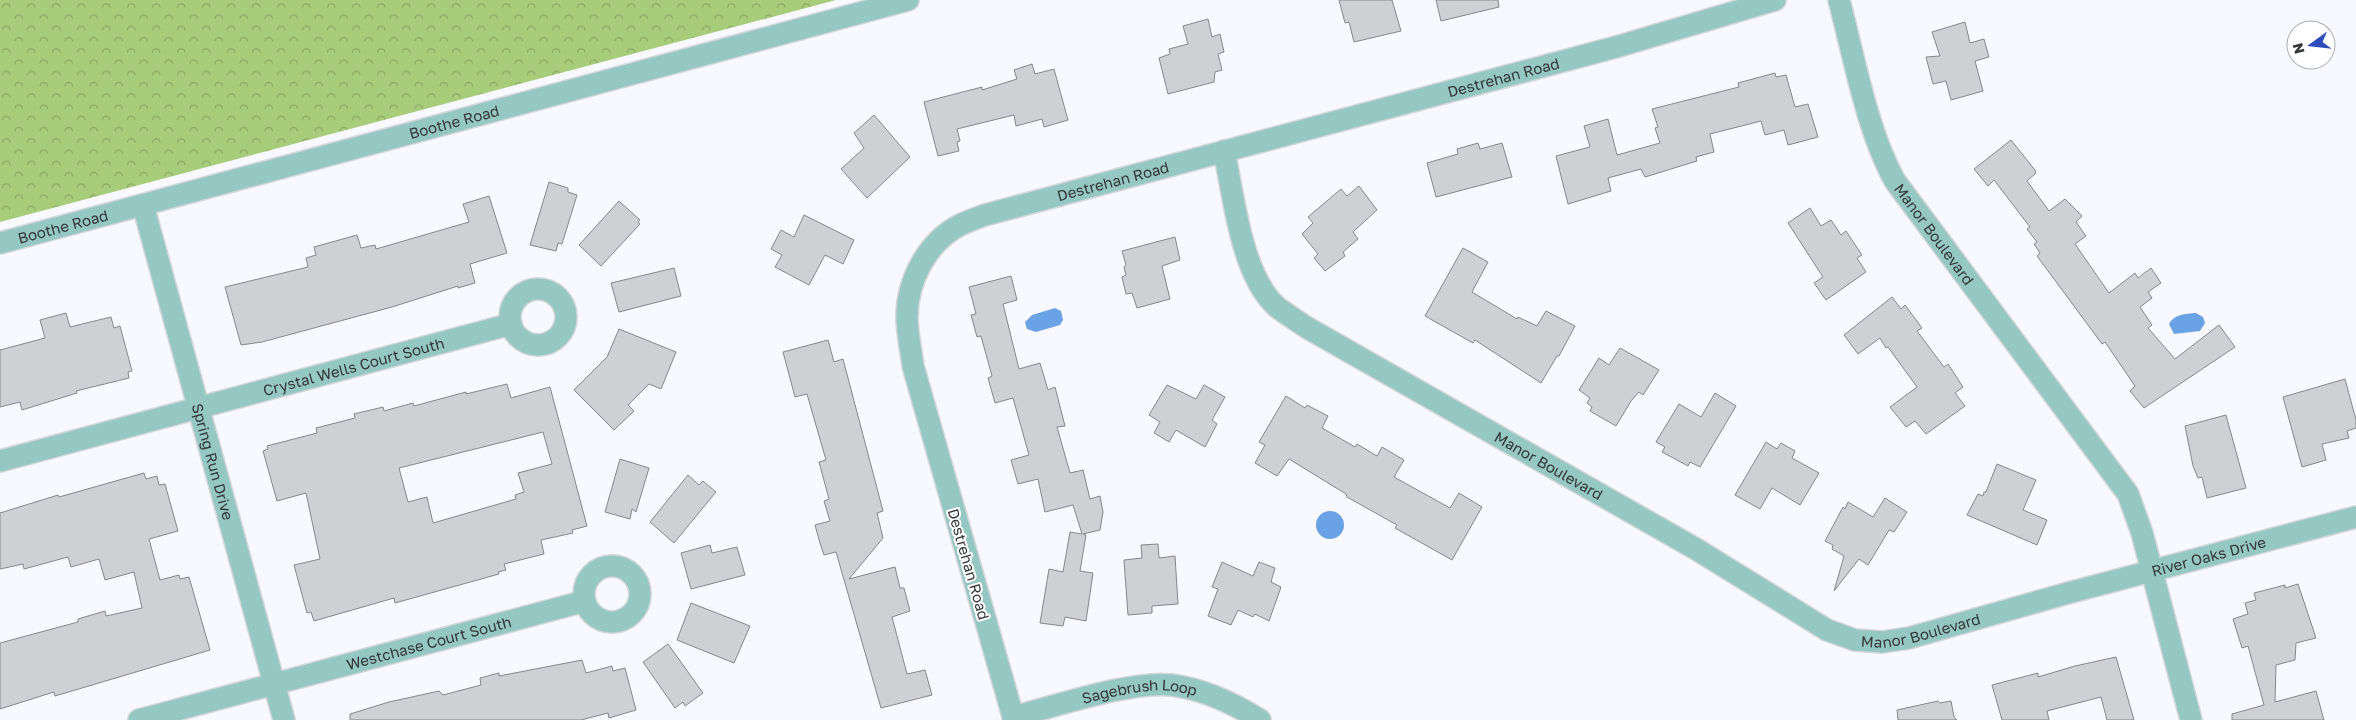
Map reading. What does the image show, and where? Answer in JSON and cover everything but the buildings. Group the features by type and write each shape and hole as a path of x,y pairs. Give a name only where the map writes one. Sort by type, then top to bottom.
{"street":[{"name":"Boothe Road","path":"0,243 908,0"},
{"name":"Destrehan Road","path":"1014,719 913,366 907,317 910,290 920,265 936,243 959,225 985,215 1616,47 1775,0"},
{"name":"Manor Boulevard","path":"1224,151 1244,241 1255,278 1276,306 1306,327 1696,549 1827,630 1855,640 1882,642 1909,638 2152,572 2133,506 2120,482 1909,202 1887,168 1872,124 1839,0"},
{"name":"Spring Run Drive","path":"143,205 197,409 284,720"},
{"name":"Crystal Wells Court South","path":"0,461 511,324"},
{"name":"River Oaks Drive","path":"2191,720 2152,572 2356,517"},
{"name":"Westchase Court South","path":"139,720 584,601"},
{"name":"Sagebrush Loop","path":"1014,719 1114,692 1170,685 1196,690 1222,699 1260,720"}],"green space":[{"path":"0,0 836,0 0,222"}],"water":[{"path":"1055,308 1061,311 1063,320 1060,325 1036,332 1027,329 1025,322 1032,315"},
{"path":"2196,313 2203,317 2205,323 2200,331 2174,334 2169,324 2174,318 2180,315"},
{"path":"1330,511 1340,515 1344,525 1340,535 1330,539 1320,535 1316,525 1320,515"}]}
